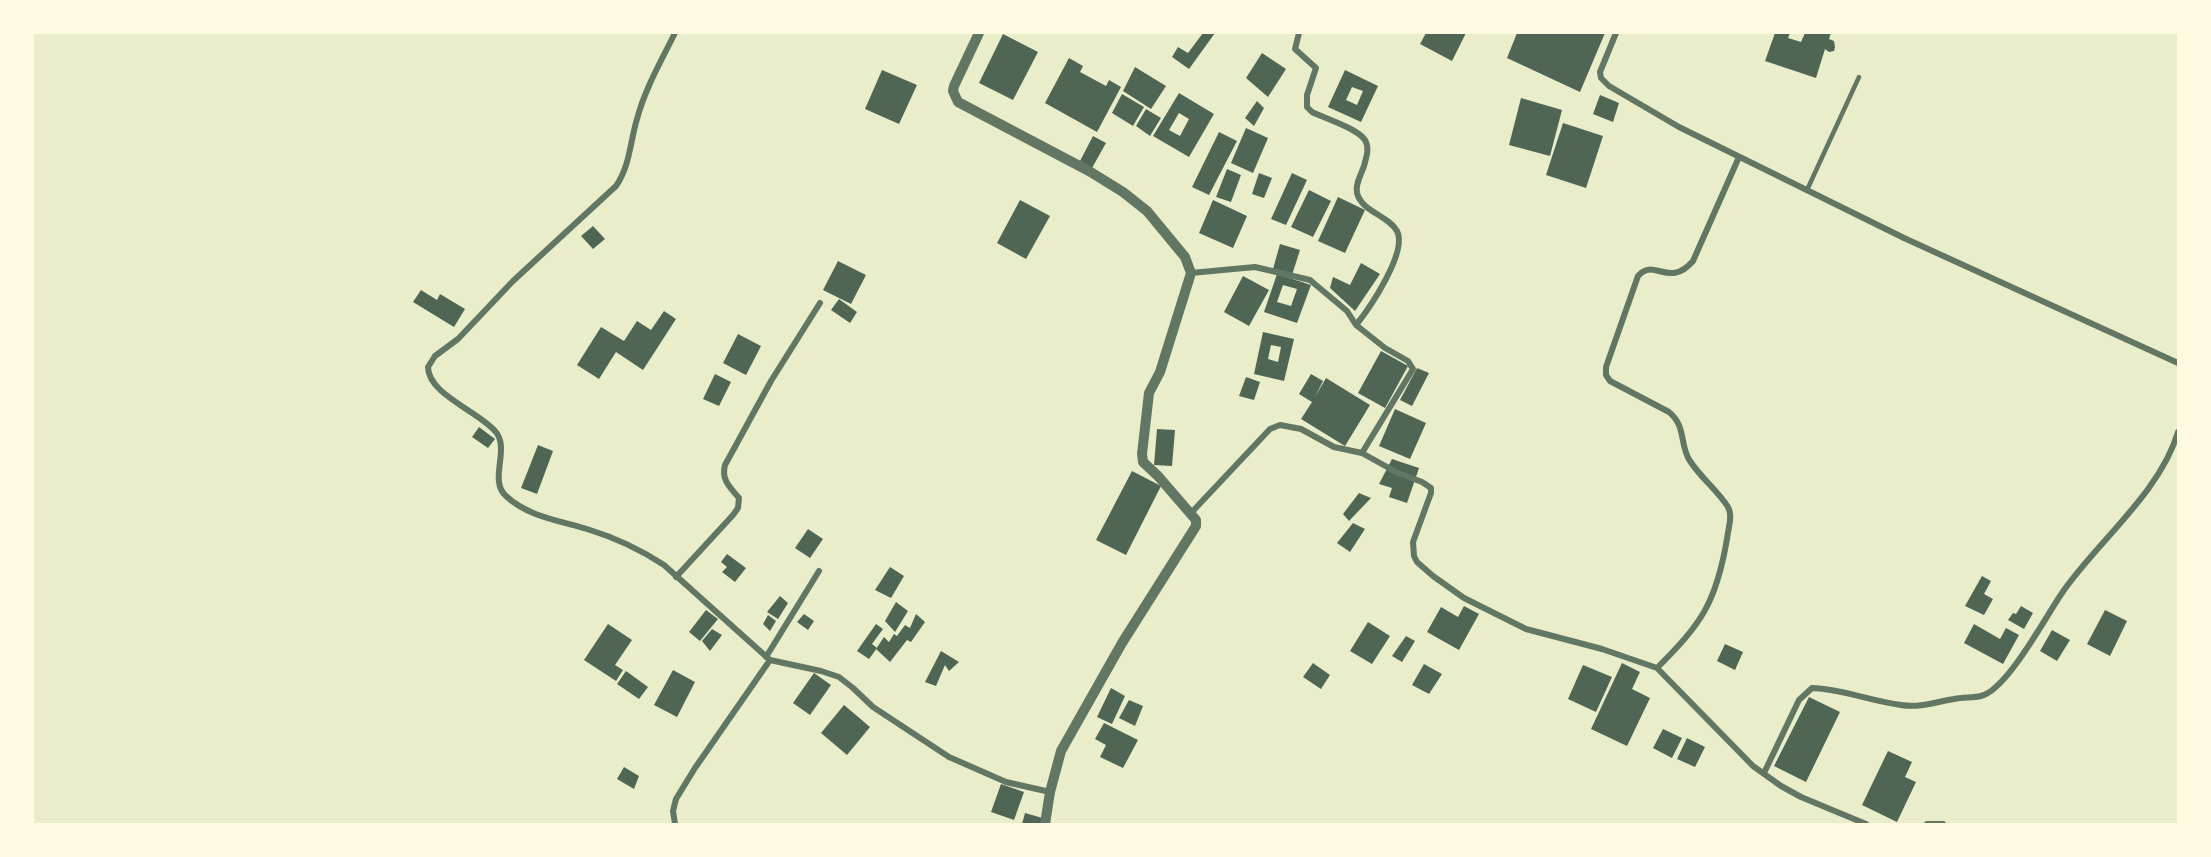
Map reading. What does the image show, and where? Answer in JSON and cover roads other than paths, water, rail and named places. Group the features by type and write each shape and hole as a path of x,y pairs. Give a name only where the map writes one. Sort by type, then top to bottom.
{"street":[{"path":"675,33 652,79 637,118 626,168 616,186 513,282 458,339 435,356 429,363 428,373 432,383 497,432 501,448 500,488 505,496 521,507 593,531 634,548 664,565 740,630 768,659 838,677 873,707 949,757 1006,782 1050,792"},
{"path":"979,33 954,86 953,91 958,102 1089,171 1122,192 1147,211 1171,237 1185,257 1191,273 1160,372 1149,393 1142,454 1143,462 1191,513 1196,520 1196,526 1122,643 1061,751 1050,792 1045,824"},
{"path":"1299,33 1295,49 1316,68 1307,95 1307,107 1311,112 1352,130 1364,139 1368,152 1357,186 1357,194 1363,204 1396,231 1399,243 1393,263 1370,308 1356,325"},
{"path":"1616,33 1600,72 1604,81 1679,127 1986,276 2178,363"},
{"path":"1657,668 1687,638 1712,599 1722,569 1730,520 1729,509 1688,459 1678,419 1610,381 1606,375 1606,367 1638,276 1649,268 1674,274 1684,271 1693,261 1739,157"},
{"path":"1191,273 1255,267 1310,279 1347,310 1356,325 1385,348 1408,361 1413,369 1362,453"},
{"path":"676,577 738,508 739,498 725,481 723,474 725,465 771,381 820,303"},
{"path":"1191,513 1269,429 1280,425 1301,429 1334,447 1362,453 1431,488 1413,542 1413,550 1418,562 1433,576 1464,598 1526,629 1602,649 1657,668 1672,686 1719,729 1748,761 1764,773 1801,796 1866,824"},
{"path":"1764,773 1799,700 1812,688 1828,689 1901,705 1933,704 1953,699 1984,696 2019,660 2063,592 2164,465 2178,432"},
{"path":"675,824 673,811 676,799 768,659 819,571"},
{"path":"1927,824 1943,824"}],"lane":[{"path":"1807,190 1859,77"}]}
